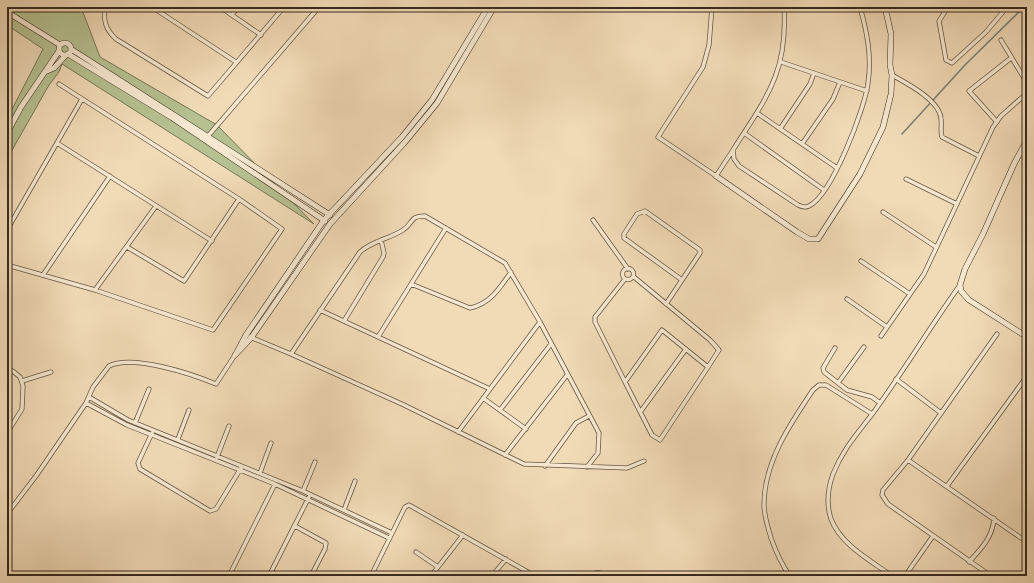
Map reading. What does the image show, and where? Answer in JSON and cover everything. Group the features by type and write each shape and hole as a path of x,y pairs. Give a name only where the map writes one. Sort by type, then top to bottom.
{"street":[{"path":"105,7 104,17 106,27 116,39 205,96 208,96 213,92 236,62 284,7"},
{"path":"156,7 158,11 236,62"},
{"path":"220,7 260,35"},
{"path":"232,15 238,7"},
{"path":"208,136 319,7"},
{"path":"7,514 36,476 86,403 93,387 112,364 135,362 142,363 191,374 216,384 246,335 328,214 402,137 432,100 488,7"},
{"path":"235,355 251,338 330,224 405,142 437,103 494,7"},
{"path":"712,7 710,45 702,67 658,137 809,239 818,239 860,174 884,127 891,94 892,75 890,64 891,34 885,7"},
{"path":"716,176 768,94 781,62 785,37 784,7"},
{"path":"733,150 734,159 739,166 798,205 804,208 810,206 824,190 836,168 862,111 867,91 869,50 860,7"},
{"path":"948,7 939,21 946,60 952,63 955,62 986,32 1007,7"},
{"path":"7,12 60,45"},
{"path":"1001,40 1027,83"},
{"path":"60,45 66,43 71,49 335,218"},
{"path":"7,133 21,107 47,71 59,51 60,45"},
{"path":"47,71 54,68 71,49"},
{"path":"59,51 171,117 330,224"},
{"path":"997,122 970,91 1011,58"},
{"path":"781,62 867,91"},
{"path":"780,129 810,84 814,73"},
{"path":"892,75 910,84 932,102 942,118 940,129 942,138 979,156"},
{"path":"802,144 833,98 840,82"},
{"path":"7,264 94,290 214,330 282,229 239,199 59,84"},
{"path":"881,336 924,274 979,156 997,122 1012,105 1027,93"},
{"path":"7,230 82,99"},
{"path":"757,113 836,168"},
{"path":"744,133 824,190"},
{"path":"892,576 840,536 831,518 827,501 833,474 854,435 880,403 960,285 964,269 983,234 1014,164 1027,140"},
{"path":"58,143 212,241"},
{"path":"43,275 110,176"},
{"path":"906,179 957,204"},
{"path":"127,247 184,281 239,199"},
{"path":"94,290 156,206"},
{"path":"666,304 682,280 700,253 700,250 645,212 637,214 624,234 624,238 682,280"},
{"path":"883,212 936,247"},
{"path":"291,354 360,252 366,247 402,231 412,219 417,216 425,216 505,263 511,272 540,322 599,434 598,453 588,467"},
{"path":"593,220 628,269 633,271 634,277 710,340 719,350 660,440 652,434 595,322 595,316 625,279"},
{"path":"378,337 446,228"},
{"path":"344,321 383,257 384,253 381,240"},
{"path":"861,261 910,294"},
{"path":"625,279 623,274 628,269"},
{"path":"410,284 470,308 486,302 493,296 511,272"},
{"path":"625,279 629,280 634,277"},
{"path":"960,285 961,291 969,300 1027,337"},
{"path":"848,299 887,327"},
{"path":"320,310 490,388"},
{"path":"458,432 540,322"},
{"path":"625,382 662,330 708,367"},
{"path":"990,576 888,504 882,495 883,490 908,460 997,334"},
{"path":"246,335 404,405 524,464 627,468 644,461"},
{"path":"500,410 551,344"},
{"path":"838,383 864,347"},
{"path":"835,348 823,370 847,390 872,397 880,403"},
{"path":"641,411 686,349"},
{"path":"7,368 14,372 22,381 22,409 7,433"},
{"path":"22,381 51,372"},
{"path":"505,455 567,375"},
{"path":"947,486 1027,376"},
{"path":"896,379 941,413"},
{"path":"790,576 778,560 766,522 764,506 768,477 783,437 813,390 819,385 826,385 872,414"},
{"path":"135,423 149,389"},
{"path":"89,397 135,423 218,455 303,491 392,533"},
{"path":"483,398 526,429"},
{"path":"86,403 127,425 274,484 389,538"},
{"path":"178,439 189,410"},
{"path":"545,466 576,423 589,416"},
{"path":"216,460 229,426"},
{"path":"154,430 138,463 140,469 210,511 216,509 242,465"},
{"path":"260,473 271,443"},
{"path":"908,460 1021,538"},
{"path":"303,491 315,462"},
{"path":"229,576 276,480"},
{"path":"344,510 355,481"},
{"path":"269,576 310,495"},
{"path":"371,576 405,507 409,505 535,576"},
{"path":"969,562 988,540 994,525 994,518"},
{"path":"295,526 326,543 325,549 311,576"},
{"path":"431,576 463,535"},
{"path":"905,576 933,536"},
{"path":"416,552 438,567"},
{"path":"492,576 506,559"},
{"path":"595,576 597,573 609,576"}],"green space":[{"path":"7,7 81,7 100,57 217,125 314,224 62,64 59,72 49,85 7,159 7,119 43,49 7,25"}],"waterway":[{"path":"902,134 965,65 1024,7"}]}
